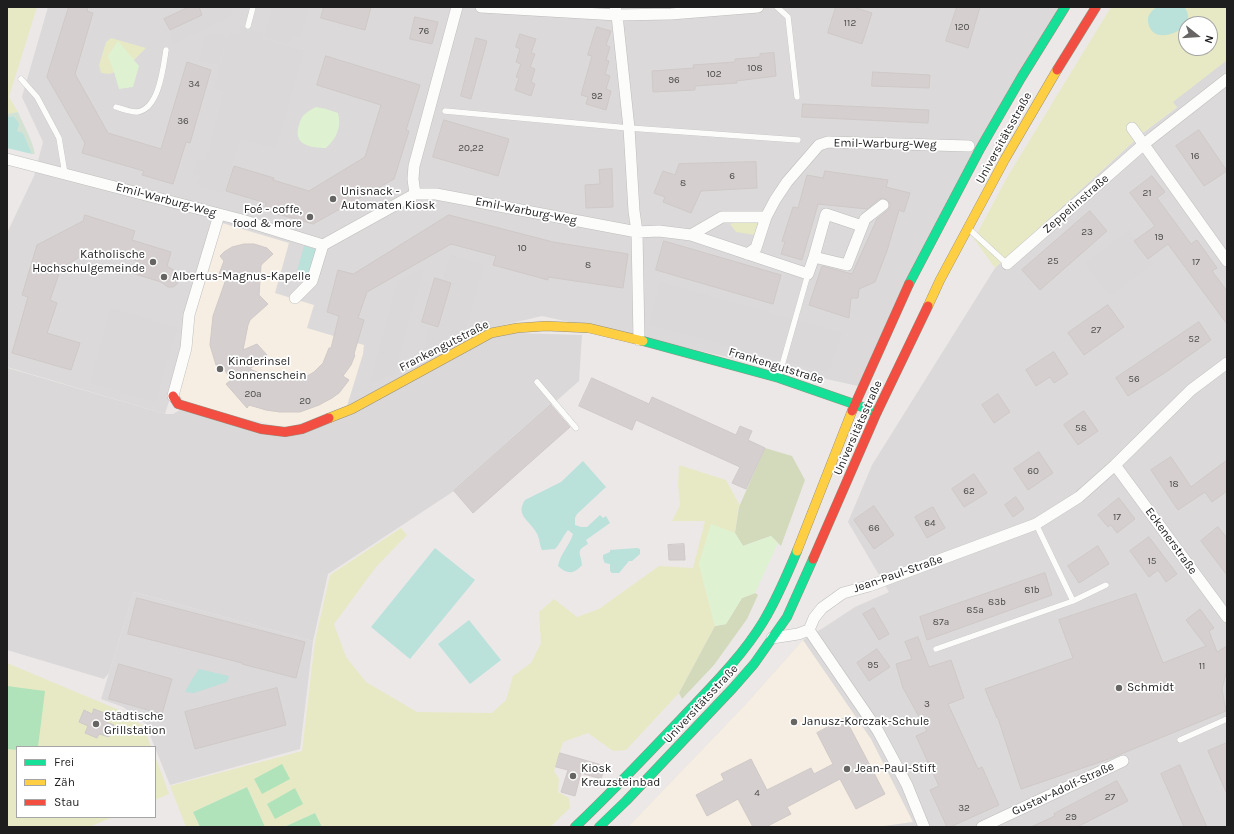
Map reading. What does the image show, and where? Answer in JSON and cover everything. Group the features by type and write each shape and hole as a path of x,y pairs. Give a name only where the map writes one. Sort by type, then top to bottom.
{"main road":[{"name":"Universitätsstraße","path":"576,827 610,794 720,678 741,654 763,622 780,591 812,515 855,404 913,276 962,182 1021,78 1065,7"},
{"name":"Universitätsstraße","path":"599,827 626,801 733,688 754,664 787,617 877,412 940,280 1005,159 1043,93 1096,7"},
{"name":"Frankengutstraße","path":"173,396 178,404 261,429 285,432 302,429 352,409 491,333 517,328 546,326 589,328 639,340 779,378 877,412"}],"street":[{"path":"415,194 413,179 414,166 457,7"},
{"path":"481,7 671,14 758,7"},
{"path":"616,11 629,128 634,211 637,232 639,340"},
{"name":"Zeppelinstraße","path":"1007,264 1144,144 1227,79"},
{"path":"1132,128 1227,261"},
{"name":"Emil-Warburg-Weg","path":"7,158 219,215 323,245 415,194 436,194 637,232 660,231 691,234 747,254 756,248 766,217 775,200 787,182 819,145 828,142 969,146"},
{"path":"814,257 847,265 865,219 883,205"},
{"path":"747,254 808,274 826,214 862,226"},
{"path":"173,396 186,348 189,315 219,215"},
{"path":"691,234 722,217 766,217"},
{"path":"295,298 312,281 323,245"},
{"name":"Jean-Paul-Straße","path":"809,630 814,618 822,608 843,593 869,586 1036,524 1079,497 1191,390 1227,363"},
{"name":"Eckenerstraße","path":"1115,464 1227,617"},
{"path":"772,638 798,634 809,630 878,731 907,786 924,827"},
{"name":"Gustav-Adolf-Straße","path":"982,827 1123,761"}],"lane":[{"path":"248,26 253,7"},
{"path":"777,7 788,17 797,97"},
{"path":"116,107 136,112 147,108 155,99 163,69 166,50"},
{"path":"21,79 37,97 59,138 65,174"},
{"path":"445,111 629,128 798,140"},
{"path":"968,228 1007,264"},
{"path":"779,378 808,274"},
{"path":"537,382 576,428"},
{"path":"1036,524 1073,601"},
{"path":"936,649 1073,601 1106,585"},
{"path":"1180,740 1227,719"}],"shaded area":[{"path":"48,7 1060,7 858,386 542,316 491,328 347,406 170,398 165,414 7,367 7,233 34,176 43,142 22,97"},
{"path":"199,7 230,7 233,15 173,44 170,30 202,15"},
{"path":"273,7 309,7 300,37 292,35 288,44 264,37"},
{"path":"241,26 264,33 262,39 304,51 276,149 240,139 224,193 197,185 200,176 193,174 197,160 206,161 224,92 214,89 230,32 239,34"},
{"path":"216,33 227,37 219,65 199,60 205,38"},
{"path":"1226,61 1227,70 1178,108 1173,102"},
{"path":"1227,70 1227,827 628,827 745,705 803,640 855,607 889,592 848,522 872,465 995,268 1144,132"},
{"path":"222,223 289,243 275,293 314,305 307,328 364,345 363,354 347,406 287,428 188,405 178,394 194,316"},
{"path":"1130,230 1153,264 1110,295 1085,263"},
{"path":"451,254 484,265 463,336 421,357 429,327 439,329 453,283 443,279"},
{"path":"424,269 394,374 370,383 398,281"},
{"path":"660,282 842,333 828,372 649,325"},
{"path":"111,308 177,328 155,402 90,383"},
{"path":"517,333 582,335 579,381 454,491 328,574 313,641 134,592 109,673 104,679 7,650 8,368 165,414 173,414 180,410 284,437 490,337"},
{"path":"134,592 313,641 300,749 170,785 156,750 156,746 154,746 145,723 123,707 101,699"},
{"name":"Janusz-Korczak-Schule","path":"803,640 871,739 913,822 876,827 628,827 745,705"},
{"path":"1227,672 1227,711 1226,711 1222,689"}],"green space":[{"path":"7,7 37,7 9,97 18,112 7,114"},
{"path":"1111,7 1227,7 1227,70 1144,132 995,268 974,239 1009,174"},
{"path":"111,38 146,48 128,66 110,74 101,73 99,65 106,42"},
{"path":"118,41 139,66 133,87 119,89 108,56"},
{"path":"316,107 338,113 339,128 333,141 326,148 309,146 304,144 298,137 299,123 302,117"},
{"path":"18,112 30,138 35,154 32,154 23,133 17,131 15,116 7,117 7,114"},
{"path":"741,221 758,221 755,235 736,232 730,224"},
{"path":"765,448 792,456 805,480 781,546 771,536 743,546 735,533 739,507"},
{"path":"679,465 726,480 739,504 735,533 711,525 699,564 715,626 679,693 626,750 613,751 588,733 563,742 554,771 559,779 558,792 569,798 570,808 550,827 322,827 315,813 284,827 265,827 247,787 193,812 200,827 186,827 170,786 302,751 315,641 330,575 401,528 407,535 376,567 334,624 346,657 366,682 417,712 492,713 506,700 513,676 531,663 541,643 539,612 554,599 577,617 599,609 659,566 693,568 705,521 672,521 680,505 678,484"},
{"path":"711,524 735,533 743,546 771,536 778,543 755,593 742,598 726,624 715,626 699,564"},
{"path":"755,593 758,595 747,619 714,665 682,699 679,693 715,626 726,624 742,598"},
{"path":"7,663 119,710 144,727 151,746 16,746 16,818 111,818 89,827 7,827"},
{"path":"7,686 45,691 38,746 16,746 16,750 7,749"},
{"path":"156,759 169,794 156,800"},
{"path":"282,764 290,779 262,794 254,779"},
{"path":"247,787 265,827 200,827 193,812"},
{"path":"295,788 303,804 275,819 267,804"},
{"path":"315,813 322,827 284,827"}],"water":[{"path":"1157,7 1184,7 1188,15 1178,16 1178,30 1164,35 1156,34 1150,29 1148,19"},
{"path":"14,116 19,124 17,131 23,133 32,154 7,148 7,117"},
{"path":"304,246 316,249 309,274 297,271"},
{"path":"583,461 606,487 577,514 575,518 575,525 587,527 600,515 603,518 606,516 610,523 586,540 588,544 580,551 582,565 573,572 567,572 558,566 573,534 568,530 555,549 542,550 537,534 522,514 522,505 525,500 561,482"},
{"path":"435,548 475,580 410,659 371,627"},
{"path":"640,549 640,554 632,561 629,561 619,573 612,573 610,571 610,564 605,563 604,561 603,555 610,552 610,550"},
{"path":"469,620 501,660 470,684 438,644"},
{"path":"199,669 229,676 227,682 194,693 185,692"}],"building":[{"path":"69,7 88,7 87,11 93,13 75,74 108,133 161,149 187,62 211,70 190,143 186,142 173,184 142,175 144,171 82,153 85,143 47,77"},
{"path":"189,7 199,7 202,15 170,30 164,19"},
{"path":"324,7 371,7 365,30 321,18"},
{"path":"836,7 853,7 872,13 862,44 828,33"},
{"path":"957,7 980,7 968,48 946,41"},
{"path":"415,17 438,22 432,44 410,39"},
{"path":"597,27 611,31 606,45 610,47 606,60 609,61 605,74 610,76 606,89 611,91 606,110 586,104 588,97 581,95 592,56 588,55"},
{"path":"520,34 536,39 531,53 535,54 530,67 535,69 531,82 535,84 531,96 515,90 519,78 516,77 521,64 516,62 520,49 516,47"},
{"path":"476,38 487,41 471,99 461,96"},
{"path":"774,53 776,76 736,81 737,83 695,86 695,90 653,92 652,71 694,68 693,65 735,62 735,59 760,57 760,54"},
{"path":"326,56 420,85 406,130 409,131 394,179 313,224 264,210 266,203 226,191 234,166 274,178 273,180 309,191 365,157 381,105 317,85"},
{"path":"873,72 930,75 929,88 872,86"},
{"path":"803,104 929,110 928,123 802,117"},
{"path":"444,120 509,139 498,176 433,157"},
{"path":"1199,130 1227,171 1204,186 1176,146"},
{"path":"756,162 757,188 701,191 691,213 663,202 665,197 654,193 663,171 675,175 679,164"},
{"path":"612,169 613,207 586,208 585,185 600,184 599,170"},
{"path":"825,171 888,180 886,187 910,193 904,212 899,210 887,251 875,282 859,289 858,298 851,298 849,318 809,305 822,266 852,274 877,219 888,210 890,204 886,199 882,198 867,209 818,204 802,260 781,254 785,242 782,241 793,207 798,208 807,175 823,178"},
{"path":"1152,176 1165,192 1157,198 1191,244 1197,240 1217,268 1212,271 1227,291 1227,324 1168,244 1148,259 1134,241 1155,226 1130,193"},
{"path":"1090,211 1107,231 1040,290 1022,270"},
{"path":"85,215 135,231 132,240 171,252 167,266 178,275 179,279 177,284 173,287 168,287 161,282 135,274 138,261 93,249 61,268 50,300 57,303 47,333 80,343 71,370 12,353 28,297 22,295 37,245 83,221"},
{"path":"449,215 553,242 628,254 623,288 548,277 548,280 493,265 496,256 451,244 367,292 358,318 364,320 354,354 355,355 351,365 343,376 349,380 339,393 332,398 319,405 300,412 280,412 249,405 247,408 226,384 231,380 221,364 216,365 210,345 213,316 225,282 222,281 224,276 219,274 224,261 220,256 224,252 232,247 244,244 254,244 267,248 273,254 261,265 259,295 268,304 250,320 243,350 257,344 267,355 250,369 276,380 295,381 314,372 323,363 329,348 331,348 339,316 327,312 338,270 353,274"},
{"path":"664,241 781,275 773,304 656,270"},
{"path":"435,278 451,283 438,327 422,322"},
{"path":"1108,305 1124,327 1084,355 1068,333"},
{"path":"1199,322 1211,340 1166,372 1128,396 1116,378"},
{"path":"1054,352 1068,374 1054,383 1050,377 1036,386 1026,370"},
{"path":"592,378 649,404 652,397 736,435 740,426 752,431 748,440 765,448 746,489 732,483 740,467 636,420 632,430 579,406"},
{"path":"998,394 1010,412 994,423 982,405"},
{"path":"551,405 570,427 473,513 454,491"},
{"path":"1084,411 1098,431 1078,445 1064,425"},
{"path":"1039,452 1053,473 1028,490 1014,469"},
{"path":"1171,457 1191,487 1227,460 1227,491 1212,502 1205,492 1178,510 1151,470"},
{"path":"974,474 987,493 964,507 952,489"},
{"path":"1016,497 1024,509 1013,517 1005,505"},
{"path":"1119,498 1135,519 1117,533 1111,525 1108,527 1098,515"},
{"path":"874,506 894,535 874,549 854,520"},
{"path":"933,507 945,528 927,538 915,517"},
{"path":"1218,527 1227,538 1227,575 1201,541"},
{"path":"1149,537 1177,574 1166,582 1158,570 1149,577 1130,551"},
{"path":"684,544 685,560 669,560 668,545"},
{"path":"1098,546 1109,564 1079,583 1068,566"},
{"path":"1045,573 1052,595 927,640 920,617"},
{"path":"1136,594 1163,663 1206,646 1186,620 1200,609 1214,628 1209,631 1217,652 1227,646 1227,673 1222,689 1226,711 1109,759 1021,789 998,718 985,689 1073,658 1059,620"},
{"path":"137,598 305,642 296,678 128,634"},
{"path":"874,608 889,634 879,640 863,614"},
{"path":"918,637 929,667 951,660 964,698 948,704 978,769 982,767 999,805 950,827 947,827 930,790 939,786 916,736 927,731 903,688 896,664 912,659 905,642"},
{"path":"877,649 890,667 869,681 857,663"},
{"path":"119,664 172,679 162,714 109,699"},
{"path":"277,688 286,725 195,749 185,712"},
{"name":"Städtische Grillstation","path":"94,709 107,714 104,721 114,725 109,737 99,734 97,738 85,733 88,726 79,722 84,710 92,714"},
{"path":"845,718 885,794 856,809 840,779 787,807 791,814 766,827 753,827 738,799 707,816 696,795 724,780 721,774 751,759 767,790 811,768 814,774 833,764 817,733"},
{"path":"1227,743 1227,794 1208,751"},
{"name":"Kiosk Kreuzsteinbad","path":"560,753 605,766 601,779 581,773 575,796 561,792 568,770 556,767"},
{"path":"1180,765 1207,827 1184,827 1161,774"},
{"path":"1117,781 1128,801 1077,827 1031,827 1055,816 1054,814"}],"traffic: fast":[{"path":"909,284 980,149 1021,78 1065,7"},
{"path":"643,341 779,378 877,412"},
{"path":"575,827 655,747 714,684 745,648 773,605 797,551"},
{"path":"599,827 626,801 754,664 787,617 813,559"}],"traffic: slow":[{"path":"928,306 940,280 1005,159 1057,70"},
{"path":"329,418 352,409 491,333 517,328 546,326 589,328 643,341"},
{"path":"797,551 852,411"}],"traffic: jam":[{"path":"1057,70 1096,7"},
{"path":"852,411 909,284"},
{"path":"813,559 877,412 928,306"},
{"path":"173,396 178,404 261,429 285,432 302,429 329,418"}],"place":[{"name":"Unisnack - Automaten Kiosk","path":"333,199"},
{"name":"Foé - coffe, food & more","path":"310,217"},
{"name":"Katholische Hochschulgemeinde","path":"153,262"},
{"name":"Albertus-Magnus-Kapelle","path":"164,277"},
{"name":"Kinderinsel Sonnenschein","path":"220,369"},
{"name":"Schmidt","path":"1119,688"},
{"name":"Janusz-Korczak-Schule","path":"794,722"},
{"name":"Städtische Grillstation","path":"96,724"},
{"name":"Jean-Paul-Stift","path":"847,769"},
{"name":"Kiosk Kreuzsteinbad","path":"573,776"}]}
